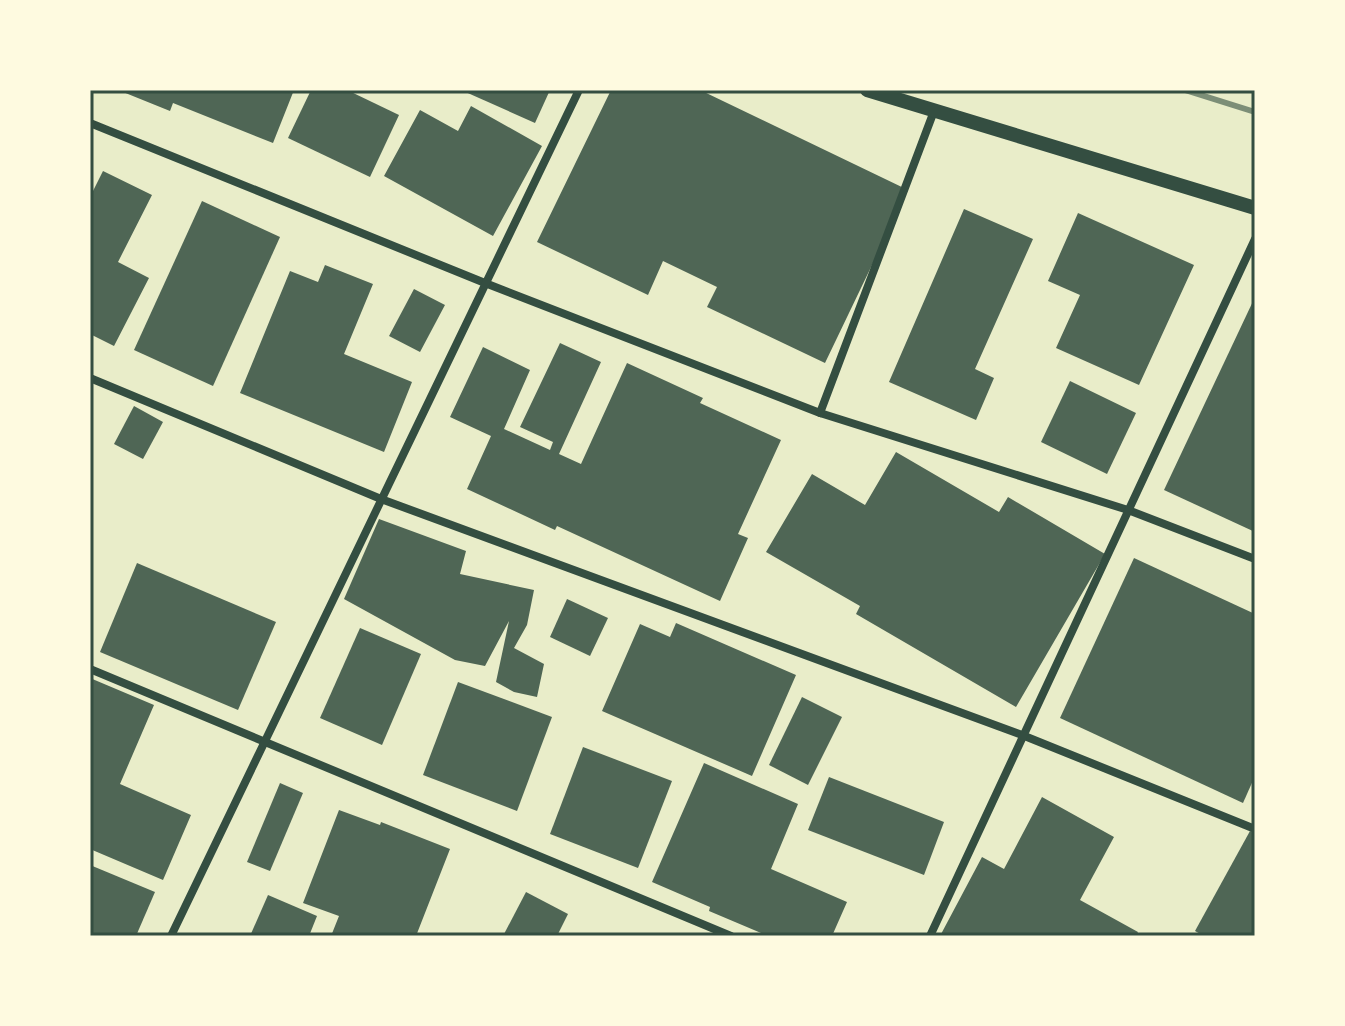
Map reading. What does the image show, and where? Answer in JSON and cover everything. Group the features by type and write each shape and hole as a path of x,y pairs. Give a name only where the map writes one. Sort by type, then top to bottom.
{"street":[{"path":"171,936 579,90"},
{"path":"867,90 1255,208"},
{"path":"820,413 934,111"},
{"path":"90,123 485,283 820,413 1128,510 1255,559"},
{"path":"930,936 1255,239"},
{"path":"90,378 381,499 1022,735 1255,829"},
{"path":"90,669 731,936"}],"building":[{"path":"118,90 294,90 273,143 173,103 170,111"},
{"path":"311,90 347,90 399,115 370,177 288,138"},
{"path":"461,90 550,90 535,123"},
{"path":"611,90 700,90 908,190 825,363 707,307 717,287 663,261 648,295 537,242"},
{"path":"471,106 542,146 493,236 384,176 420,110 458,131"},
{"path":"103,171 152,195 118,262 149,278 114,346 90,334 90,197"},
{"path":"202,201 280,237 213,386 134,350"},
{"path":"964,209 1033,239 975,369 994,378 976,420 889,382"},
{"path":"1078,213 1194,265 1139,385 1056,348 1080,295 1048,281"},
{"path":"325,265 373,284 344,354 412,382 384,452 240,393 290,271 318,282"},
{"path":"414,289 445,305 420,352 389,336"},
{"path":"1255,297 1255,532 1164,490"},
{"path":"560,343 601,362 559,454 581,464 627,363 703,398 700,403 781,440 738,534 748,538 720,601 557,526 555,530 467,489 491,436 450,417 483,347 530,370 504,429 550,450 553,442 520,427"},
{"path":"1070,381 1136,413 1107,474 1041,442"},
{"path":"134,406 163,422 143,459 114,444"},
{"path":"896,452 999,512 1008,497 1105,554 1016,707 856,614 860,606 766,552 812,474 865,505"},
{"path":"379,519 466,551 460,574 534,590 527,625 514,648 544,664 537,697 514,692 496,682 509,621 485,666 455,660 344,599"},
{"path":"1134,558 1255,614 1255,776 1243,803 1060,718"},
{"path":"137,563 276,622 238,710 100,652"},
{"path":"567,599 608,618 590,656 550,637"},
{"path":"676,623 796,675 752,776 602,711 640,624 670,637"},
{"path":"360,628 421,654 382,745 320,718"},
{"path":"90,678 154,705 120,784 191,815 163,880 90,849"},
{"path":"458,682 552,717 517,811 423,775"},
{"path":"802,697 842,717 808,785 769,765"},
{"path":"583,747 672,781 638,868 550,834"},
{"path":"704,763 798,804 771,869 847,902 832,936 768,936 652,882"},
{"path":"829,777 944,822 924,875 808,830"},
{"path":"280,783 303,793 270,871 247,862"},
{"path":"1042,797 1114,837 1080,900 1138,932 1136,936 940,936 982,857 1004,869"},
{"path":"339,810 380,825 381,822 450,849 416,936 331,936 339,916 303,903"},
{"path":"1250,831 1255,834 1255,936 1204,936 1195,931"},
{"path":"90,865 155,892 136,936 90,936"},
{"path":"526,892 568,914 557,936 503,936"},
{"path":"268,895 317,916 309,936 250,936"}],"railway":[{"path":"1185,90 1255,112"}]}
